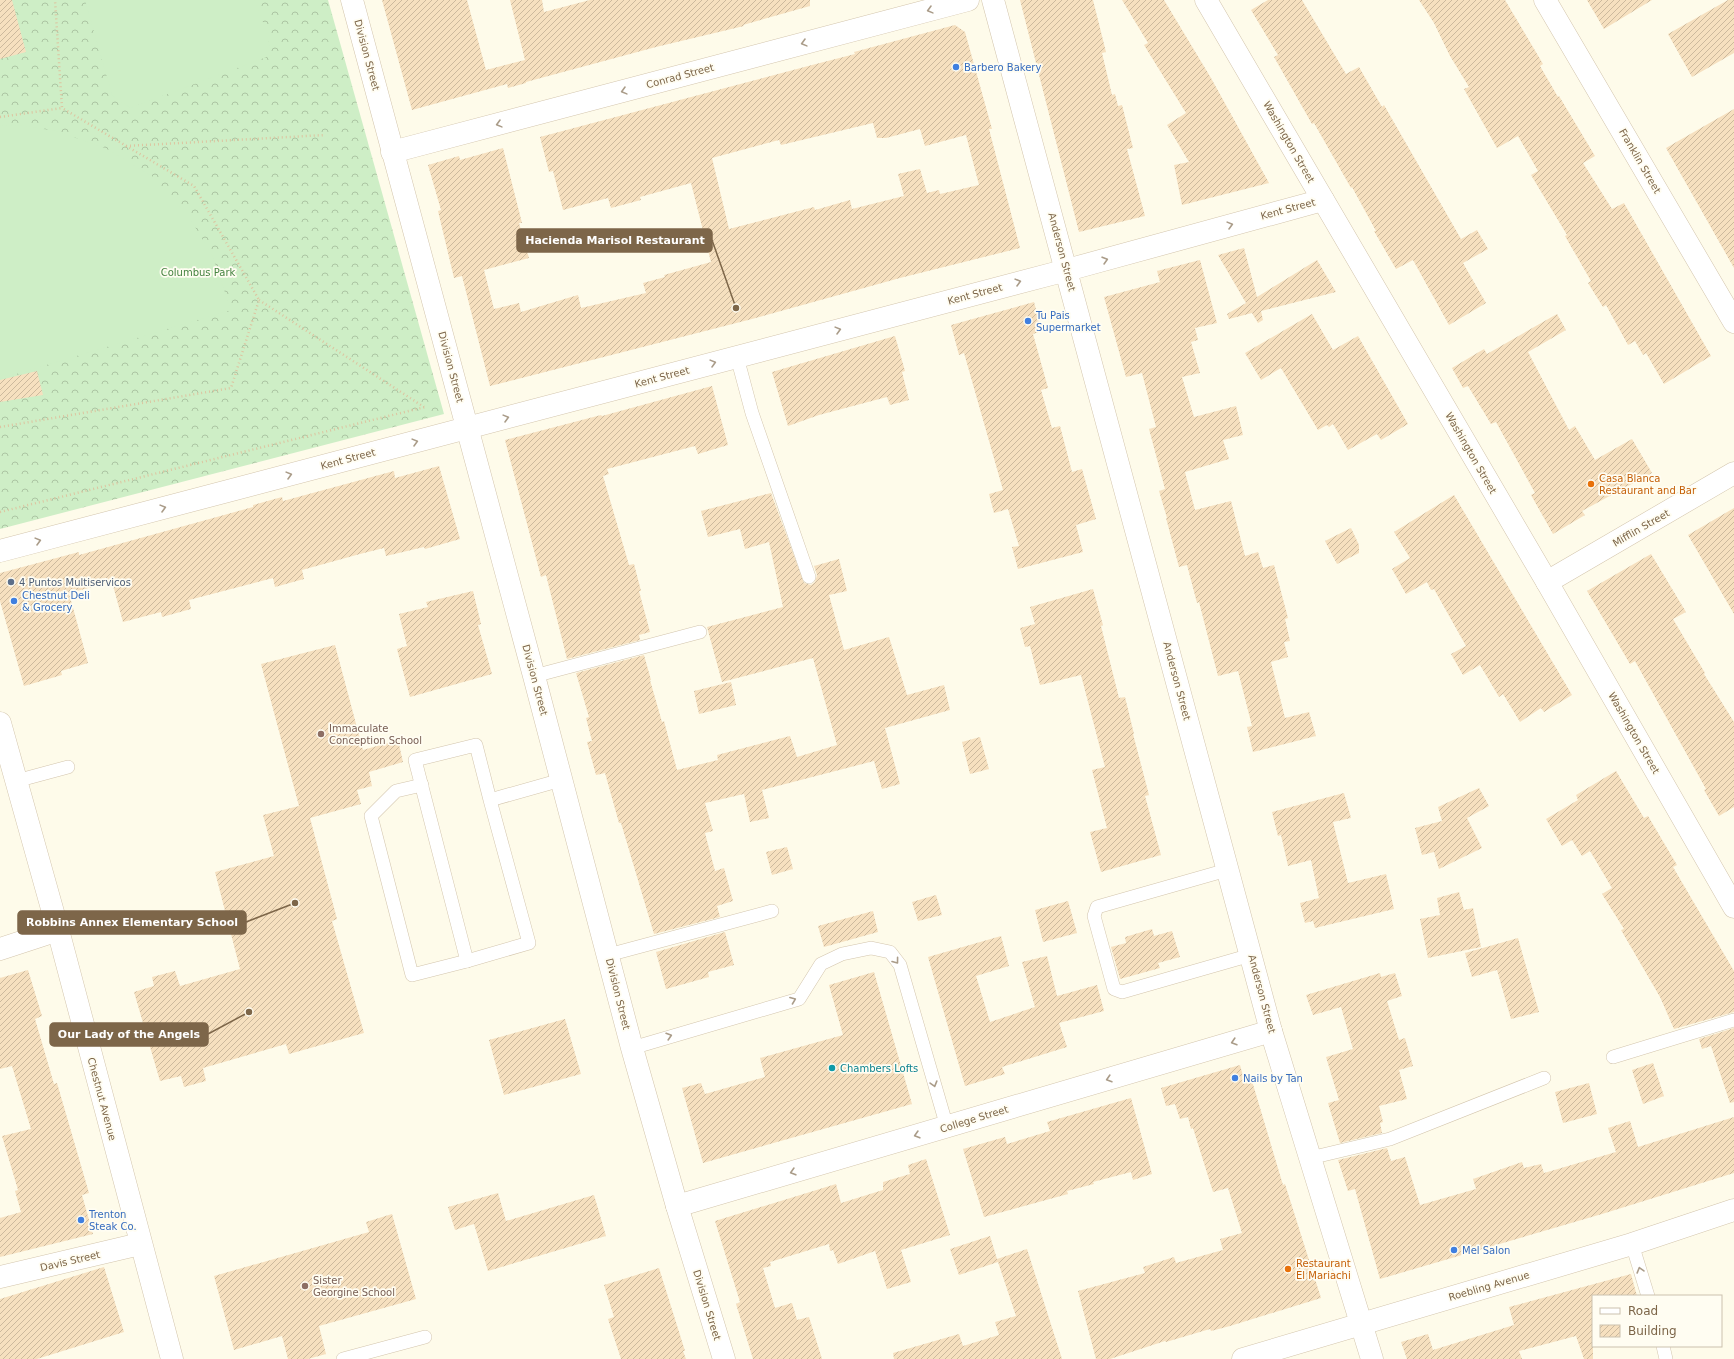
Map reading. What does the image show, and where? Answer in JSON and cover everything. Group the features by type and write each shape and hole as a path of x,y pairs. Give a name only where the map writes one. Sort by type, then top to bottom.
{"street":[{"name":"Division Street","path":"352,0 468,428 632,1048 677,1206 724,1359"},
{"name":"Conrad Street","path":"392,152 968,0"},
{"name":"Anderson Street","path":"993,0 1067,270 1227,870 1235,892 1271,1031 1372,1359"},
{"name":"Franklin Street","path":"1545,0 1734,322"},
{"name":"Washington Street","path":"1207,1 1547,582 1734,907"},
{"name":"Kent Street","path":"0,551 1067,270 1323,200"},
{"name":"Mifflin Street","path":"1547,582 1734,473"},
{"name":"Chestnut Avenue","path":"0,723 58,930 169,1358"},
{"path":"0,949 58,930"},
{"name":"College Street","path":"677,1206 1271,1031"},
{"name":"Roebling Avenue","path":"1243,1359 1632,1244 1734,1210"},
{"name":"Davis Street","path":"0,1277 140,1244"}],"lane":[{"path":"738,357 752,413 809,577"},
{"path":"534,676 700,632"},
{"path":"422,785 396,791 372,816 412,975 467,960 529,943 476,745 415,760 422,785 467,960"},
{"path":"16,781 68,768"},
{"path":"490,800 561,780"},
{"path":"1227,870 1097,907 1094,916 1114,989 1122,992 1251,955"},
{"path":"608,955 772,911"},
{"path":"632,1048 799,999 821,964 842,954 871,948 890,952 900,965 946,1127"},
{"path":"1613,1057 1734,1020"},
{"path":"1310,1158 1390,1138 1544,1078"},
{"path":"1632,1244 1648,1295"},
{"path":"343,1359 425,1337"},
{"path":"1662,1347 1666,1359"}],"path":[{"path":"55,0 62,108"},
{"path":"0,116 62,108 194,186 259,300 424,407 0,512"},
{"path":"126,146 325,135"},
{"path":"0,427 231,388 259,300"}],"green space":[{"name":"Columbus Park","path":"0,0 328,0 444,414 0,529"},
{"path":"85,0 254,0 266,30 272,55 130,108 112,95"},
{"path":"18,125 56,131 105,148 152,176 189,217 212,255 231,310 6,377 0,374 0,126"}],"building":[{"path":"0,0 12,0 26,52 0,59"},
{"path":"382,0 467,0 486,70 525,60 510,0 542,0 544,12 590,0 810,0 810,6 743,25 744,26 656,47 508,88 507,84 412,110"},
{"path":"1020,0 1093,0 1106,52 1102,53 1112,95 1115,94 1118,106 1122,105 1133,148 1127,149 1145,216 1079,232"},
{"path":"1122,0 1164,0 1211,78 1269,183 1182,205 1174,165 1189,162 1167,125 1186,113 1144,45 1148,43"},
{"path":"1268,0 1302,0 1346,74 1359,67 1382,107 1384,105 1461,239 1477,230 1488,249 1463,263 1486,303 1449,325 1413,260 1396,269 1374,231 1376,231 1352,187 1351,188 1314,123 1312,124 1274,57 1278,55 1251,10"},
{"path":"1419,0 1505,0 1543,64 1540,66 1595,156 1583,163 1612,209 1624,203 1711,356 1664,384 1646,353 1643,355 1635,341 1628,345 1606,305 1603,307 1588,283 1591,281 1565,236 1567,235 1531,175 1538,171 1518,136 1497,148 1464,89 1469,87 1450,56 1434,23"},
{"path":"1587,0 1652,0 1604,29"},
{"path":"1728,0 1734,0 1734,53 1692,77 1668,34"},
{"path":"955,25 965,32 992,129 989,129 1020,248 900,278 752,319 490,386 462,276 454,278 438,211 441,210 428,165 459,156 460,160 503,148 522,223 519,223 529,258 484,270 494,309 519,303 521,312 578,295 581,308 646,293 643,283 665,277 664,275 711,262 691,183 640,197 641,200 611,208 608,198 563,210 553,171 549,172 540,137 855,54 854,52","holes":["873,123 877,138 886,138 920,129 925,146 966,135 979,185 940,194 939,190 927,193 920,169 898,174 904,196 852,209 850,200 815,210 814,207 729,229 712,158 779,140 781,145"]},
{"path":"1734,109 1734,268 1666,148"},
{"path":"1244,248 1257,297 1317,260 1336,292 1261,311 1263,320 1258,323 1252,313 1229,319 1227,314 1246,303 1218,255"},
{"path":"1200,260 1217,323 1195,328 1198,340 1191,342 1200,373 1182,377 1194,417 1236,406 1243,435 1223,440 1229,459 1185,472 1195,510 1231,501 1245,556 1258,552 1263,568 1274,565 1288,618 1285,619 1290,641 1284,642 1288,657 1271,662 1285,718 1309,712 1316,736 1253,752 1247,727 1252,726 1238,671 1218,676 1199,602 1197,603 1187,565 1179,567 1159,491 1165,489 1149,429 1156,427 1142,373 1126,377 1104,297 1160,282 1157,271"},
{"path":"1034,302 1042,331 1033,334 1048,388 1041,390 1052,428 1060,426 1072,472 1082,469 1096,519 1076,525 1083,552 1018,569 1012,547 1019,546 1008,509 994,513 989,494 1003,490 964,353 959,355 951,325"},
{"path":"1312,314 1333,350 1358,336 1408,424 1381,440 1377,434 1348,450 1333,424 1329,427 1327,425 1318,430 1281,368 1261,380 1245,353"},
{"path":"1557,314 1566,330 1528,352 1569,430 1575,426 1595,460 1632,439 1652,473 1582,511 1585,515 1553,534 1531,495 1535,493 1496,422 1491,424 1468,386 1463,388 1452,368 1484,349 1487,354"},
{"path":"895,336 905,371 902,372 909,400 890,405 887,397 819,415 788,426 772,372"},
{"path":"37,371 43,395 0,402 0,380"},
{"path":"712,386 728,445 698,454 695,446 607,469 609,474 603,476 629,565 634,564 641,591 639,591 650,632 639,635 640,640 567,659 546,575 541,577 505,440 601,415 602,416"},
{"path":"439,466 460,539 425,549 424,547 386,556 384,548 360,554 302,570 304,579 275,587 273,578 189,600 191,609 162,617 161,612 123,622 112,582 69,593 88,663 61,671 62,675 24,686 0,601 0,573 79,552 79,555 253,507 253,505 282,497 283,501 394,471 395,478"},
{"path":"771,493 804,583 811,585 815,582 817,575 814,566 839,559 847,591 829,595 844,650 889,637 907,695 944,685 950,710 885,728 900,784 882,789 874,761 762,790 769,818 750,822 744,794 705,803 713,831 705,833 715,871 724,868 733,901 717,906 720,917 654,934 605,773 596,775 587,742 592,741 586,718 589,717 576,673 644,655 677,770 718,760 717,755 790,736 797,757 837,745 813,658 722,682 707,627 783,607 769,542 745,549 740,529 708,537 701,511"},
{"path":"1454,495 1572,695 1544,712 1541,708 1520,722 1503,694 1499,697 1480,665 1463,675 1451,654 1466,646 1434,589 1431,590 1427,582 1406,594 1392,569 1410,558 1394,532"},
{"path":"1734,508 1734,614 1688,535"},
{"path":"1351,528 1359,545 1359,553 1337,564 1325,541"},
{"path":"1651,554 1686,612 1673,619 1705,673 1704,674 1734,722 1734,807 1719,816 1704,790 1706,789 1635,661 1630,664 1587,591"},
{"path":"1093,589 1103,625 1101,626 1119,698 1125,697 1149,795 1145,796 1161,855 1101,872 1090,832 1107,828 1092,770 1105,767 1081,675 1040,685 1030,646 1025,647 1020,628 1035,624 1030,607"},
{"path":"473,591 481,624 478,625 492,674 410,697 397,649 407,646 399,614 428,607 426,602"},
{"path":"335,645 363,750 398,740 403,762 369,772 372,786 357,790 361,804 310,818 337,919 332,921 364,1033 289,1054 286,1044 203,1068 206,1081 184,1087 181,1076 160,1081 134,992 154,986 152,977 175,971 180,986 240,969 215,872 274,856 263,815 299,806 261,664"},
{"path":"731,682 736,705 699,714 694,691"},
{"path":"980,737 989,769 970,774 962,742"},
{"path":"1616,771 1644,818 1648,816 1677,865 1673,867 1734,971 1734,1012 1674,1029 1660,997 1621,930 1624,929 1602,894 1612,888 1590,851 1582,856 1572,840 1562,846 1546,819 1578,800 1576,795"},
{"path":"1479,788 1489,806 1467,818 1482,848 1439,869 1434,852 1422,855 1415,828 1442,821 1438,807"},
{"path":"1344,793 1351,818 1333,822 1348,883 1386,874 1394,909 1315,928 1313,921 1305,923 1300,903 1319,898 1311,860 1288,866 1281,835 1278,836 1272,812"},
{"path":"787,847 793,869 772,875 766,852"},
{"path":"1459,892 1464,910 1473,908 1481,947 1428,958 1420,919 1440,915 1437,898"},
{"path":"936,895 942,915 918,921 912,902"},
{"path":"1068,901 1077,933 1043,942 1035,910"},
{"path":"873,911 878,932 824,947 818,926"},
{"path":"1152,929 1154,936 1172,931 1180,957 1158,963 1160,968 1120,979 1111,947 1126,943 1125,937"},
{"path":"725,932 734,965 708,972 709,977 666,989 656,952"},
{"path":"1001,936 1009,966 976,976 990,1022 1035,1007 1022,962 1047,956 1057,996 1097,985 1104,1011 1059,1023 1067,1047 1002,1067 1005,1074 965,1086 928,957"},
{"path":"1518,938 1539,1012 1511,1019 1497,970 1472,977 1465,953"},
{"path":"28,970 42,1016 35,1019 54,1084 57,1083 89,1193 82,1195 93,1234 0,1257 0,1218 21,1212 15,1191 18,1190 2,1136 31,1129 12,1066 0,1069 0,978"},
{"name":"Chambers Lofts","path":"874,972 912,1104 703,1163 682,1088 701,1083 705,1094 765,1077 760,1058 843,1035 829,985"},
{"path":"1380,973 1381,977 1395,973 1402,996 1387,1001 1399,1040 1405,1038 1413,1066 1399,1070 1407,1099 1379,1106 1383,1122 1380,1123 1382,1133 1340,1143 1328,1103 1339,1100 1326,1057 1353,1049 1341,1007 1313,1015 1306,995"},
{"path":"565,1019 581,1074 504,1095 489,1040"},
{"path":"1734,1028 1734,1102 1730,1103 1711,1046 1702,1049 1699,1039"},
{"path":"1653,1063 1664,1096 1643,1104 1632,1070"},
{"path":"1240,1065 1245,1083 1252,1081 1283,1185 1285,1184 1321,1298 1230,1326 1211,1331 1210,1329 1166,1342 1165,1341 1110,1359 1096,1359 1078,1291 1145,1273 1143,1267 1174,1257 1176,1263 1223,1250 1220,1239 1242,1233 1228,1188 1213,1192 1193,1128 1191,1129 1188,1117 1180,1119 1175,1104 1166,1106 1161,1088"},
{"path":"1589,1083 1597,1114 1563,1123 1555,1092"},
{"path":"1131,1098 1152,1174 1133,1180 1131,1172 1093,1182 1094,1184 1067,1191 1068,1194 984,1217 963,1149 1005,1137 1007,1144 1050,1131 1047,1122"},
{"path":"1734,1117 1734,1173 1602,1214 1380,1279 1355,1189 1348,1191 1338,1160 1387,1148 1391,1161 1405,1157 1420,1205 1476,1189 1473,1179 1522,1162 1524,1168 1541,1164 1544,1173 1616,1152 1608,1128 1630,1121 1638,1147"},
{"path":"926,1159 950,1235 901,1250 911,1282 887,1289 875,1251 838,1264 833,1250 830,1251 829,1244 770,1262 771,1266 763,1268 775,1308 792,1303 797,1320 809,1317 822,1359 753,1359 736,1304 740,1302 715,1221 836,1184 841,1203 883,1190 883,1182 910,1174 908,1165"},
{"path":"498,1193 506,1221 594,1195 606,1236 488,1271 474,1224 455,1230 448,1207"},
{"path":"392,1214 416,1299 319,1326 326,1354 308,1359 288,1359 282,1336 234,1350 214,1276 369,1232 366,1222"},
{"path":"990,1236 997,1259 1027,1249 1062,1359 894,1359 893,1353 959,1334 963,1346 999,1335 995,1322 1016,1316 998,1262 959,1275 950,1249"},
{"path":"104,1267 124,1332 37,1359 0,1359 0,1299"},
{"path":"659,1268 685,1351 683,1351 686,1359 621,1359 608,1319 614,1317 604,1285"},
{"path":"1631,1274 1637,1295 1592,1295 1593,1359 1584,1359 1576,1336 1519,1351 1522,1359 1407,1359 1401,1342 1428,1334 1433,1350 1514,1325 1509,1307"}],"place":[{"name":"Barbero Bakery","path":"956,67"},
{"name":"Hacienda Marisol Restaurant","path":"736,308"},
{"name":"Tu Pais Supermarket","path":"1028,321"},
{"name":"Casa Blanca Restaurant and Bar","path":"1591,484"},
{"name":"4 Puntos Multiservicos","path":"11,582"},
{"name":"Chestnut Deli & Grocery","path":"14,601"},
{"name":"Immaculate Conception School","path":"321,734"},
{"name":"Robbins Annex Elementary School","path":"295,903"},
{"name":"Our Lady of the Angels","path":"249,1012"},
{"name":"Chambers Lofts","path":"832,1068"},
{"name":"Nails by Tan","path":"1235,1078"},
{"name":"Trenton Steak Co.","path":"81,1220"},
{"name":"Mel Salon","path":"1454,1250"},
{"name":"Restaurant El Mariachi","path":"1288,1269"},
{"name":"Sister Georgine School","path":"305,1286"}]}
